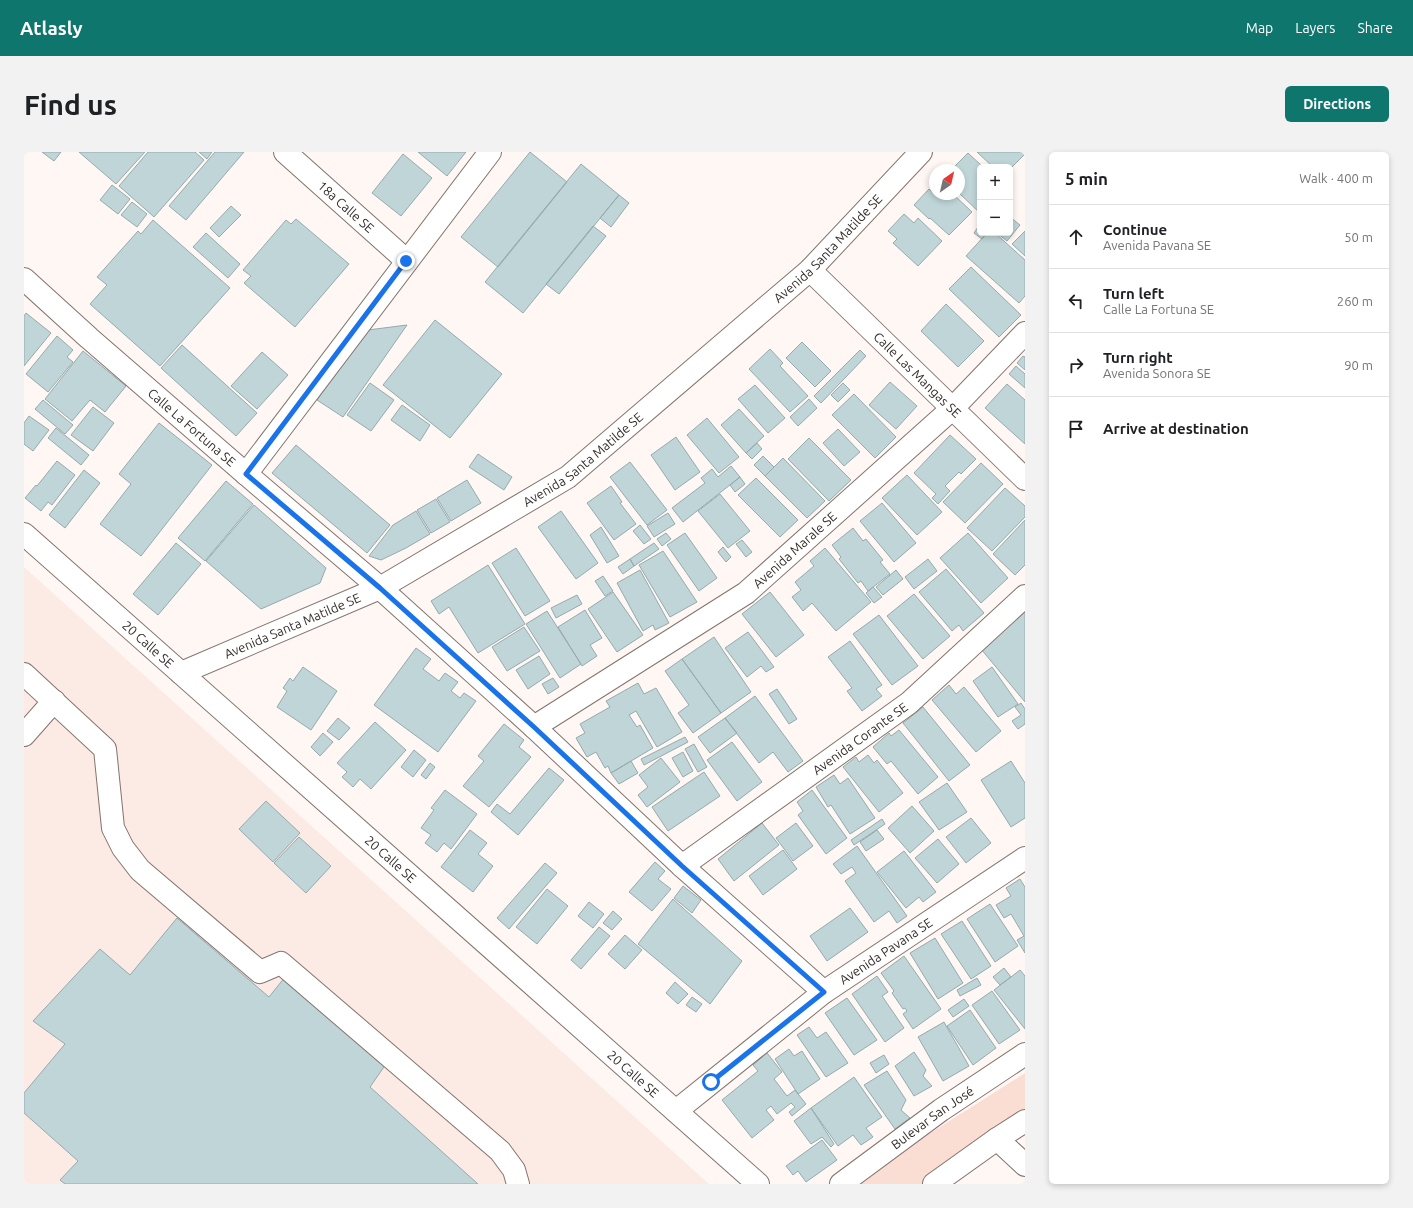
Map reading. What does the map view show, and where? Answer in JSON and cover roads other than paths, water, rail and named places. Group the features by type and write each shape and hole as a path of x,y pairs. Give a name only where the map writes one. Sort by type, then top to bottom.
{"street":[{"name":"18a Calle SE","path":"285,152 406,261"},
{"path":"246,474 490,152"},
{"name":"Avenida Santa Matilde SE","path":"181,674 380,588 568,478 810,270 921,152"},
{"name":"Calle Las Mangas SE","path":"810,270 1025,479"},
{"name":"Calle La Fortuna SE","path":"24,279 89,338 380,588 534,727 682,866 824,992"},
{"name":"Avenida Marale SE","path":"534,727 746,593 953,408 1025,333"},
{"name":"20 Calle SE","path":"24,534 758,1184"},
{"name":"Avenida Corante SE","path":"682,866 909,703 1025,596"},
{"path":"24,674 105,748 113,828 123,848 140,870 260,972 282,963 500,1151 514,1170 518,1184"},
{"path":"24,735 54,701"},
{"name":"Avenida Pavana SE","path":"676,1111 824,992 1025,858"},
{"name":"Bulevar San José","path":"841,1184 941,1110 1025,1054"},
{"path":"934,1184 1025,1121"},
{"path":"997,1139 1025,1165"}]}
